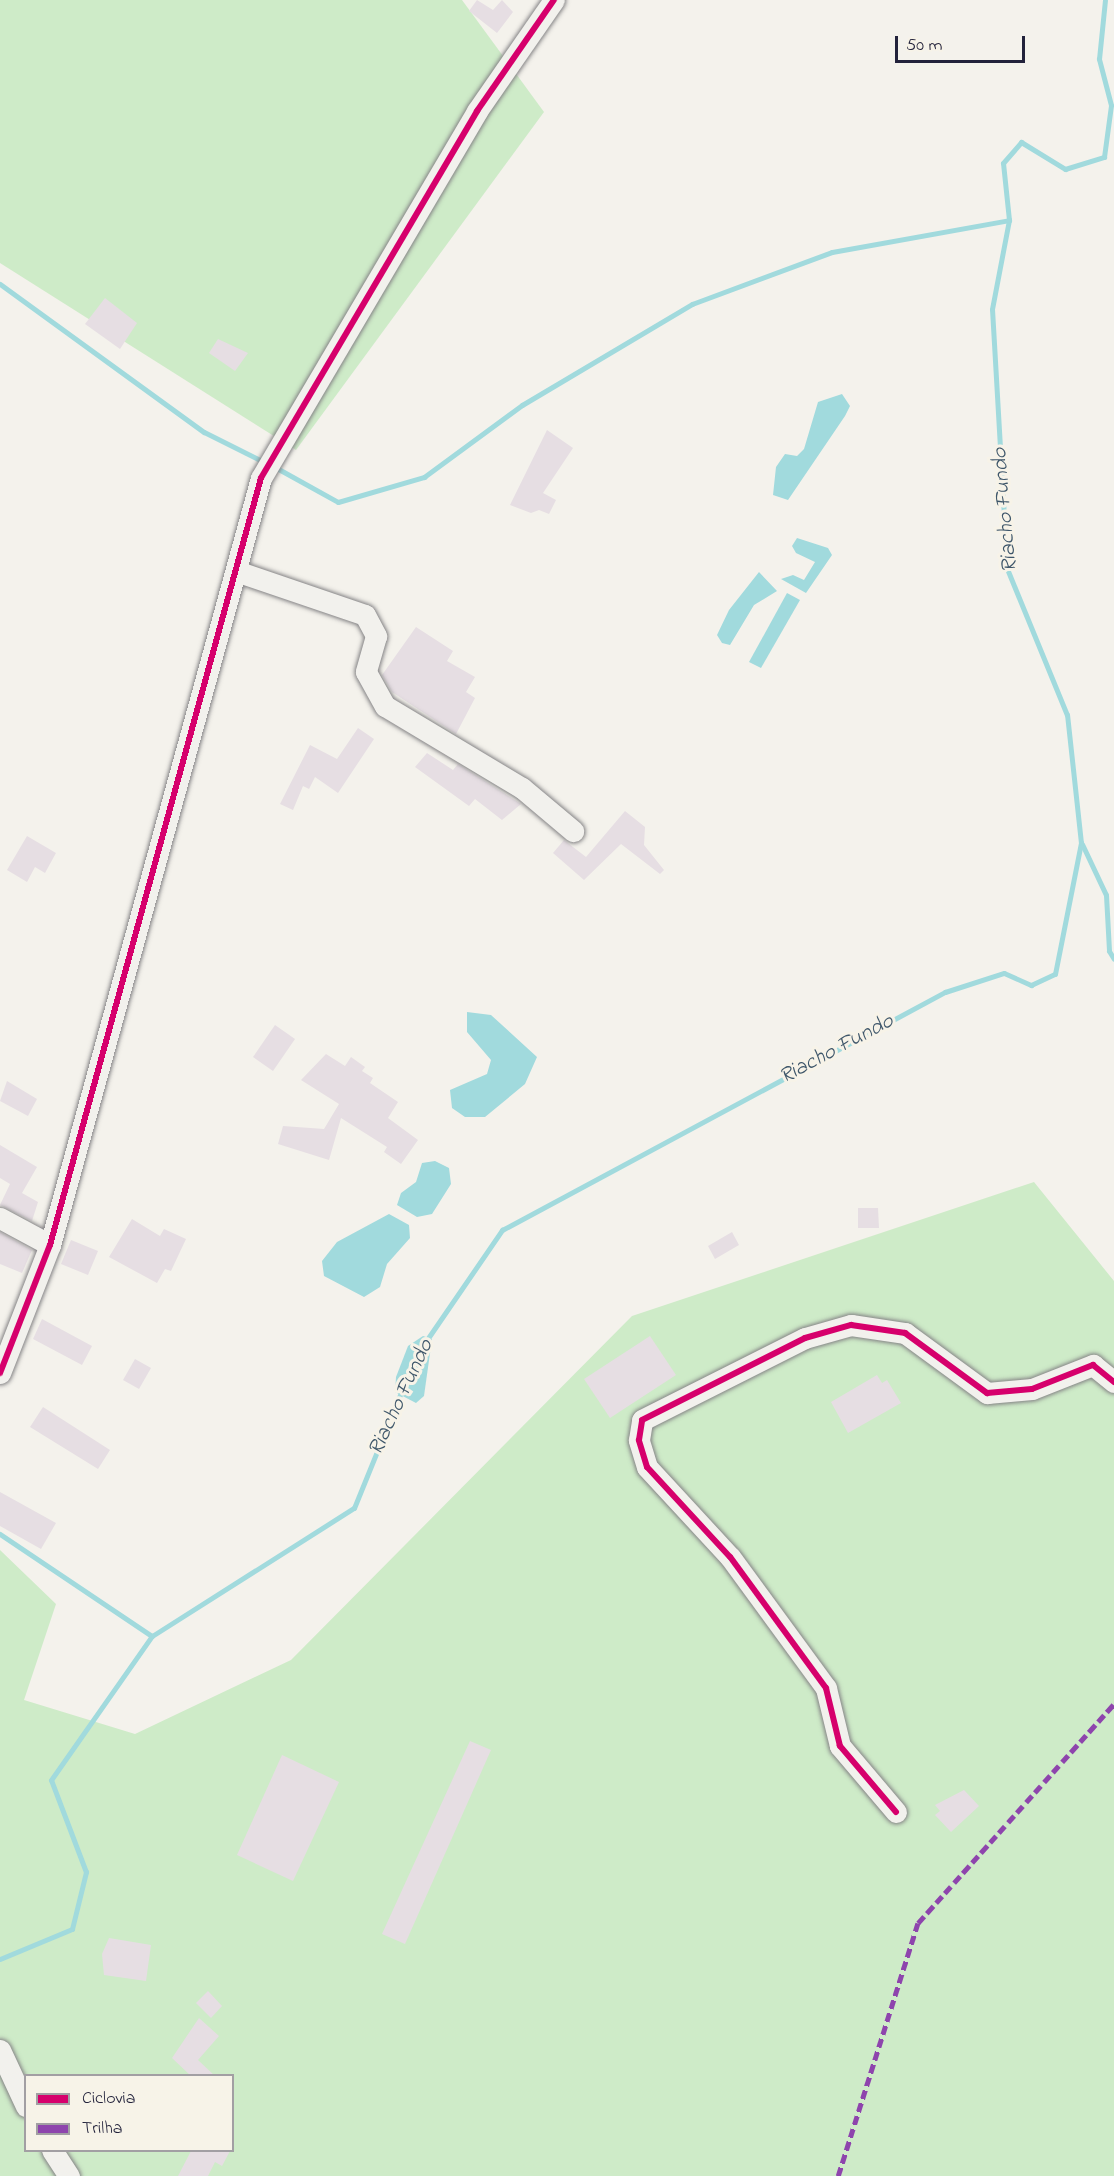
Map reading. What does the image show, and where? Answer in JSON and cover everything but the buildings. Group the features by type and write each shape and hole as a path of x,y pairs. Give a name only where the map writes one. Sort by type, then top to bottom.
{"street":[{"path":"0,1373 50,1245 261,478 275,450 477,111 555,0"},
{"path":"236,571 365,615 376,636 366,672 385,706 522,788 573,831"},
{"path":"0,1218 50,1245"},
{"path":"896,1812 840,1746 826,1688 730,1557 647,1467 639,1440 642,1420 805,1338 851,1325 904,1333 987,1393 1004,1394 1093,1365 1114,1382"},
{"path":"0,2050 24,2102"},
{"path":"53,2152 69,2176"}],"green space":[{"path":"0,0 462,0 544,112 296,450 0,263"},
{"path":"1034,1182 1114,1281 1114,2176 0,2176 0,1550 56,1604 24,1700 135,1734 291,1660 632,1316"}],"water":[{"path":"842,394 850,406 845,416 788,500 773,495 776,467 785,454 797,456 804,449 818,402"},
{"path":"797,538 828,548 832,555 806,593 781,579 793,575 804,580 815,562 796,553 792,546"},
{"path":"759,572 777,591 754,605 730,645 722,643 717,635 729,610"},
{"path":"787,593 800,600 761,668 749,662"},
{"path":"467,1012 491,1015 537,1057 525,1084 485,1117 465,1117 452,1108 450,1090 487,1074 491,1060 467,1032"},
{"path":"435,1161 449,1168 451,1184 432,1214 417,1217 397,1205 401,1193 416,1182 422,1163"},
{"path":"389,1214 409,1225 410,1238 387,1264 380,1287 364,1297 324,1276 322,1261 337,1242"},
{"path":"423,1336 432,1339 424,1396 416,1403 395,1392 396,1377 408,1346"}],"waterway":[{"name":"Riacho Fundo","path":"426,1341 502,1230 945,992 1004,973 1031,985 1055,974 1081,843 1067,715 1007,569 992,309 1009,220 1003,163 1021,142 1065,169 1104,157 1111,105 1099,59 1105,0"},
{"path":"273,466 338,502 424,477 522,405 692,304 832,252 1009,220"},
{"path":"0,284 204,432 264,462"},
{"path":"1082,844 1106,895 1109,951 1114,959"},
{"name":"Riacho Fundo","path":"0,1959 72,1929 86,1872 51,1780 152,1636 354,1508 402,1390"},
{"path":"0,1534 152,1636"}],"marked path":[{"path":"838,2176 918,1923 1114,1704"}],"cycle path":[{"path":"0,1373 50,1245 261,478 477,111 554,0"},
{"path":"896,1812 840,1746 826,1688 730,1557 647,1467 639,1440 642,1420 805,1338 851,1325 905,1333 987,1393 1032,1389 1093,1365 1114,1382"}]}
